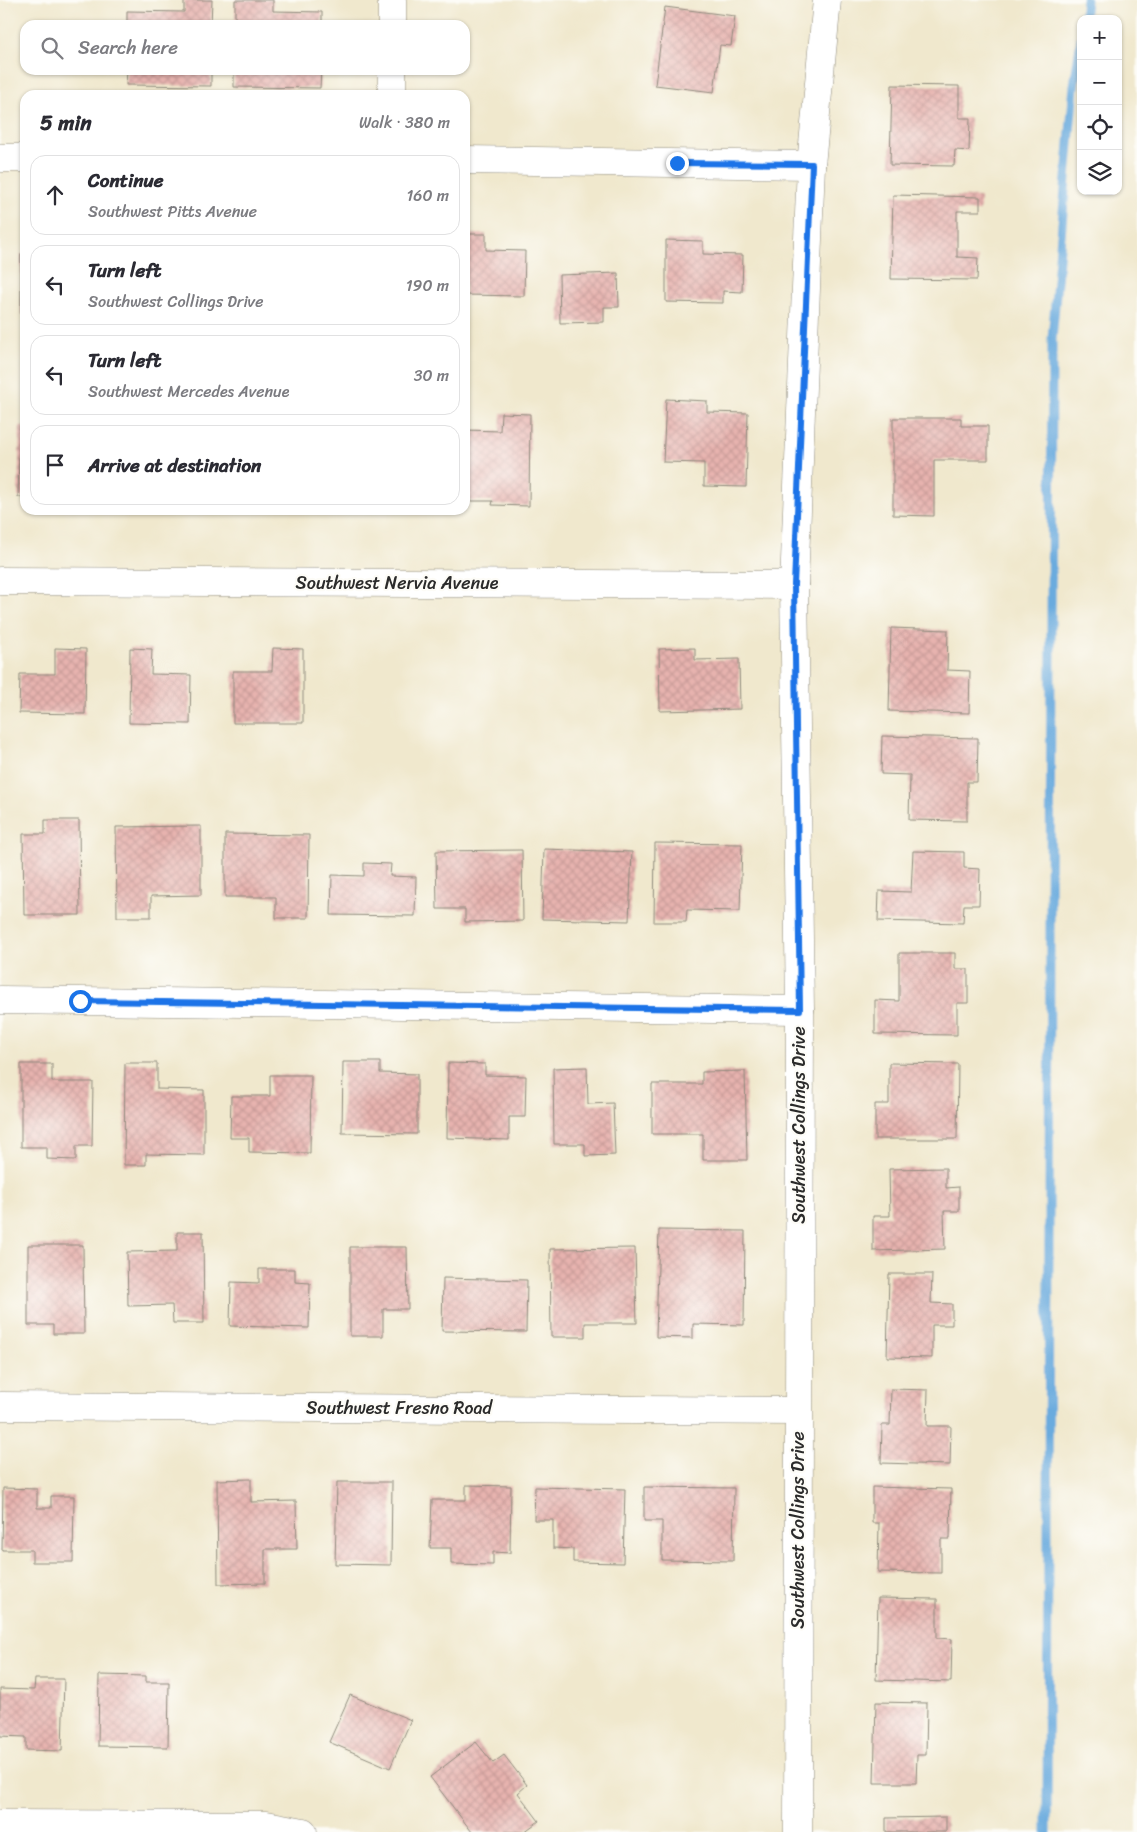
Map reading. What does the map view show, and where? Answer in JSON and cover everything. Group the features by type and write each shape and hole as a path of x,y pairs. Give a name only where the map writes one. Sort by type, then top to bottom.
{"street":[{"path":"392,0 392,20"},
{"name":"Southwest Collings Drive","path":"798,1832 800,1010 794,585 812,164 826,0"},
{"path":"392,75 392,90"},
{"path":"0,158 20,158"},
{"path":"470,160 812,164"},
{"name":"Southwest Nervia Avenue","path":"0,582 794,585"},
{"path":"0,1000 800,1010"},
{"name":"Southwest Fresno Road","path":"0,1406 798,1411"},
{"path":"0,1824 266,1825 303,1832"}],"building":[{"path":"184,0 212,0 211,20 127,20 127,11 184,12"},
{"path":"235,0 273,0 273,11 322,12 322,20 235,20"},
{"path":"665,7 735,16 731,46 720,45 714,92 655,85"},
{"path":"127,75 211,75 211,86 126,85"},
{"path":"234,75 321,75 320,88 234,87"},
{"path":"892,85 959,86 959,118 970,118 969,151 955,150 954,166 890,165"},
{"path":"893,195 980,197 980,211 957,211 957,257 978,258 977,280 891,279"},
{"path":"470,234 486,234 486,250 525,251 524,296 470,295"},
{"path":"666,240 703,241 703,254 743,255 742,292 723,291 723,303 666,302"},
{"path":"618,273 619,307 604,307 604,322 560,323 559,275"},
{"path":"666,399 707,401 707,412 748,413 746,487 704,486 704,463 663,462"},
{"path":"501,413 530,414 529,506 492,505 493,501 470,501 470,430 500,431"},
{"path":"893,418 961,418 961,426 988,426 988,460 934,460 934,516 893,515"},
{"path":"20,426 20,497 18,497"},
{"path":"891,628 948,630 947,670 970,671 969,713 889,711"},
{"path":"55,648 86,649 85,714 19,713 20,674 55,674"},
{"path":"130,648 152,649 151,674 191,675 190,724 129,723"},
{"path":"273,648 303,649 303,723 233,723 233,671 272,671"},
{"path":"695,648 695,660 739,659 740,709 660,711 659,649"},
{"path":"882,736 978,738 977,782 967,782 967,821 909,820 910,775 881,774"},
{"path":"45,820 79,820 80,915 24,915 23,834 45,834"},
{"path":"201,826 201,895 151,896 151,917 117,917 116,827"},
{"path":"225,834 309,835 308,918 276,918 276,897 225,897"},
{"path":"655,843 742,844 740,911 687,910 686,922 654,922"},
{"path":"544,849 632,852 629,921 542,919"},
{"path":"522,850 523,921 465,922 465,909 437,909 436,851"},
{"path":"913,851 964,852 964,868 980,869 979,905 964,905 963,923 878,921 879,891 911,892"},
{"path":"364,863 391,864 390,876 416,877 415,916 331,915 332,875 364,876"},
{"path":"899,953 955,953 955,969 968,969 968,1003 957,1003 957,1035 875,1034 875,1000 899,1001"},
{"path":"343,1062 380,1062 380,1073 417,1074 417,1134 342,1133"},
{"path":"125,1063 157,1063 157,1089 204,1090 204,1155 146,1154 146,1165 124,1165"},
{"path":"448,1063 485,1064 485,1075 526,1076 525,1117 509,1117 509,1140 447,1138"},
{"path":"889,1063 958,1064 957,1139 875,1139 875,1104 889,1104"},
{"path":"21,1064 52,1064 52,1082 93,1082 92,1146 76,1146 76,1160 47,1159 47,1147 21,1147"},
{"path":"587,1067 588,1104 613,1103 615,1155 585,1156 585,1144 554,1144 553,1068"},
{"path":"745,1071 747,1160 703,1160 703,1134 652,1134 652,1084 702,1084 702,1072"},
{"path":"270,1075 311,1075 310,1153 249,1152 249,1138 230,1138 231,1096 270,1096"},
{"path":"946,1168 946,1188 959,1187 959,1211 944,1211 945,1249 873,1251 873,1216 890,1216 889,1169"},
{"path":"659,1230 745,1231 744,1325 693,1324 693,1338 656,1337"},
{"path":"177,1232 203,1232 204,1323 173,1323 172,1305 128,1306 127,1252 177,1251"},
{"path":"28,1245 83,1245 84,1334 53,1334 53,1325 28,1325"},
{"path":"350,1247 407,1247 408,1309 383,1309 383,1336 350,1336"},
{"path":"635,1248 637,1323 585,1323 585,1337 551,1337 550,1249"},
{"path":"259,1269 295,1269 295,1282 310,1283 309,1328 230,1326 231,1282 259,1283"},
{"path":"889,1274 932,1274 931,1303 952,1304 952,1325 932,1325 932,1358 887,1357"},
{"path":"443,1278 527,1280 526,1332 442,1331"},
{"path":"891,1389 928,1390 927,1426 951,1426 950,1465 881,1463 882,1425 890,1425"},
{"path":"251,1479 251,1502 296,1501 297,1549 265,1549 265,1583 218,1584 217,1480"},
{"path":"337,1482 392,1482 391,1565 335,1564"},
{"path":"466,1485 511,1486 510,1553 493,1552 493,1565 451,1564 451,1548 430,1548 432,1500 466,1500"},
{"path":"535,1487 625,1489 623,1563 573,1562 573,1549 553,1548 553,1520 534,1520"},
{"path":"644,1487 734,1488 733,1561 662,1560 662,1521 644,1521"},
{"path":"872,1487 951,1489 950,1539 941,1539 941,1573 878,1572 879,1523 872,1523"},
{"path":"3,1488 37,1489 37,1508 51,1508 51,1496 74,1496 73,1562 32,1562 32,1550 2,1550"},
{"path":"878,1598 937,1599 937,1638 952,1639 951,1682 876,1680"},
{"path":"99,1675 146,1676 146,1682 169,1682 168,1747 98,1746"},
{"path":"35,1679 64,1679 62,1751 26,1750 26,1737 0,1736 0,1689 34,1690"},
{"path":"350,1695 411,1720 390,1768 329,1742"},
{"path":"876,1702 927,1703 926,1755 917,1755 916,1783 874,1783"},
{"path":"476,1742 493,1763 504,1755 527,1785 518,1793 539,1821 524,1832 472,1832 430,1777"},
{"path":"946,1817 946,1832 886,1832 886,1818"}],"waterway":[{"path":"1084,15 1086,0"},
{"path":"1047,1832 1052,339 1078,60"}],"route":[{"path":"80,1001 800,1010 794,585 812,164 677,163"}]}
